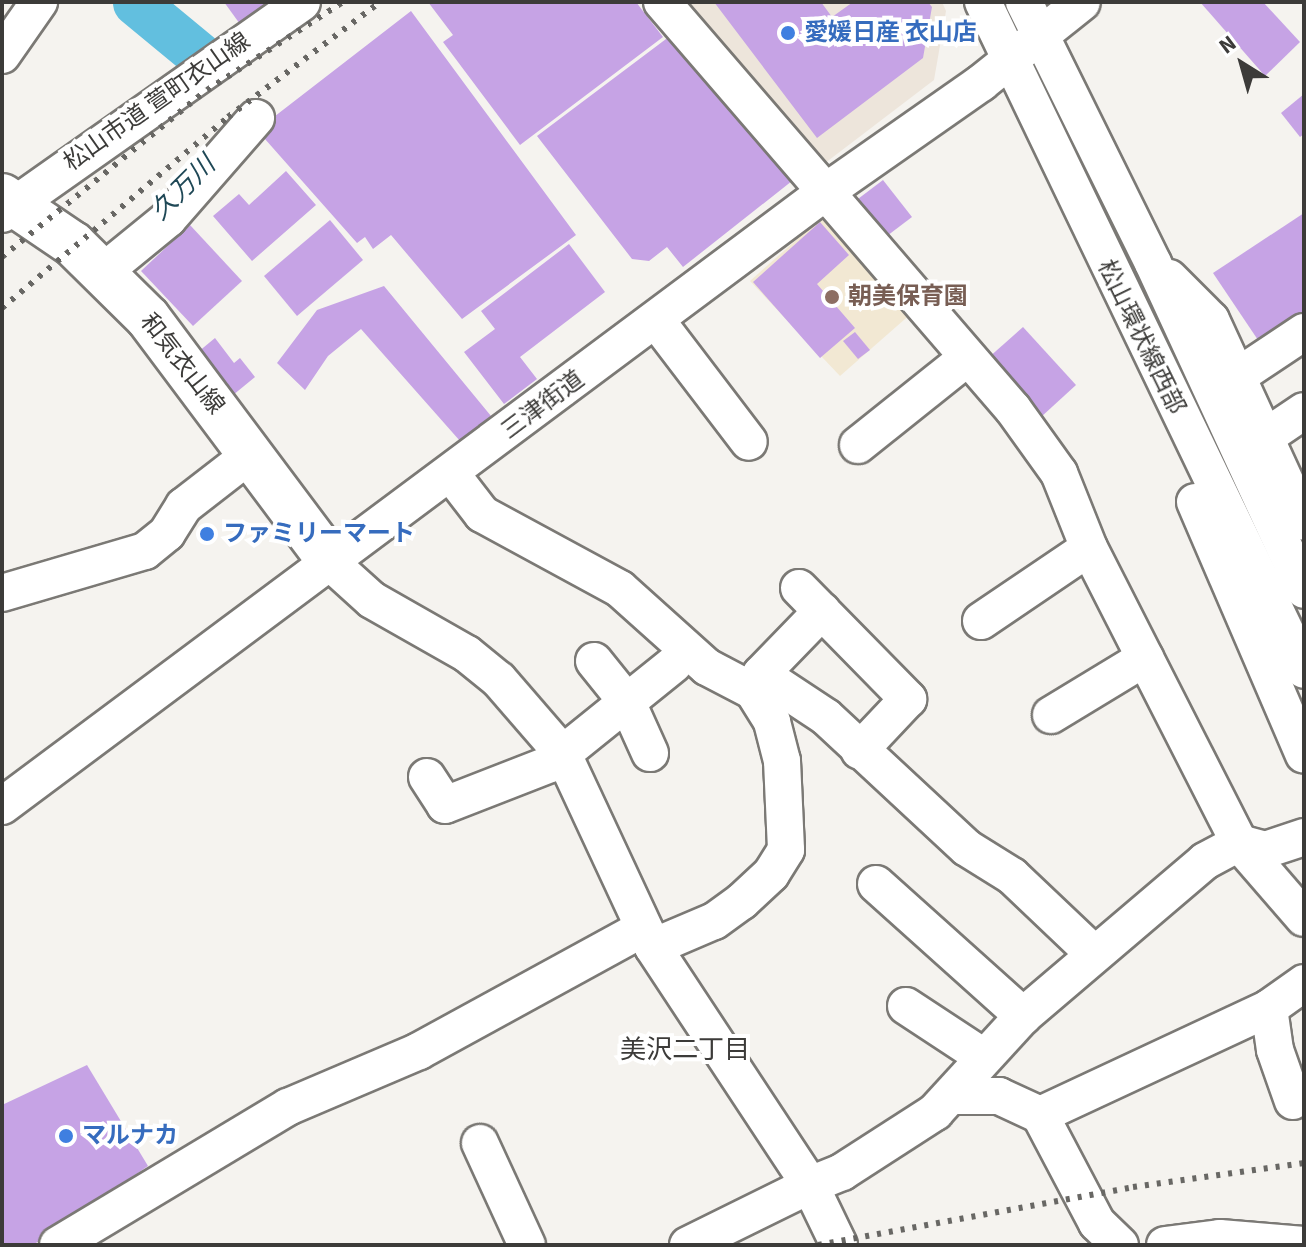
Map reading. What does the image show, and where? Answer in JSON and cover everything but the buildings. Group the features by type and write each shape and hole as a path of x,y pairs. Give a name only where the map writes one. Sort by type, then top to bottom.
{"main road":[{"name":"和気衣山線","path":"5,205 52,228 103,272 148,318 331,563"}],"street":[{"path":"2,55 39,2"},
{"name":"松山市道 萱町衣山線","path":"5,205 302,2"},
{"path":"662,2 706,56 748,97 824,193 1013,409 1059,473 1089,548 1239,843 1304,918"},
{"name":"松山環状線西部","path":"983,2 1115,285 1304,670"},
{"name":"松山環状線西部","path":"1024,2 1153,263 1304,590"},
{"name":"三津街道","path":"2,806 452,475 824,193 1010,60 1082,2"},
{"path":"103,272 168,219 256,118"},
{"path":"1153,263 1211,320 1235,378 1304,522"},
{"path":"1115,285 1131,369 1247,614 1304,755"},
{"path":"656,320 749,442"},
{"path":"1235,378 1302,339"},
{"path":"858,445 967,358"},
{"path":"1264,438 1304,411"},
{"path":"2,593 145,551 167,533 184,506 251,454"},
{"path":"58,1245 288,1107 419,1051 649,938 714,921 771,874 786,850 782,761 772,722 753,691 707,667 620,589 482,514 452,475"},
{"path":"981,621 1089,548"},
{"path":"331,563 372,600 467,654 499,680 563,754 649,938 810,1185 839,1245"},
{"path":"859,751 908,699 810,599 761,674 826,717 859,751 967,848 1012,876 1093,953"},
{"path":"1051,715 1145,658"},
{"path":"594,661 627,702 650,753"},
{"path":"427,777 445,805 550,764 674,664"},
{"path":"688,1245 842,1172 952,1096 982,1056 1023,1016 1163,893 1239,843 1265,850 1304,837"},
{"path":"876,884 1023,1016"},
{"path":"1040,1115 1269,1008 1304,983"},
{"path":"906,1006 982,1056"},
{"path":"1269,1008 1275,1050 1293,1101"},
{"path":"952,1096 999,1096 1040,1115 1097,1223 1120,1245"},
{"path":"480,1143 527,1245"},
{"path":"1165,1245 1220,1238 1304,1245"}],"shaded area":[{"path":"671,2 942,2 946,11 934,80 812,173"},
{"name":"朝美保育園","path":"822,217 913,312 840,376 750,281"}],"waterway":[{"name":"久万川","path":"136,3 199,55"}],"railway":[{"path":"2,257 207,90 343,2"},
{"path":"2,308 228,117 380,2"},
{"path":"818,1245 1133,1187 1304,1163"}],"place":[{"name":"愛媛日産 衣山店","path":"788,33"},
{"name":"朝美保育園","path":"832,297"},
{"name":"ファミリーマート","path":"207,534"},
{"name":"マルナカ","path":"66,1136"}],"district":[{"name":"美沢二丁目","path":"685,1050"}]}
